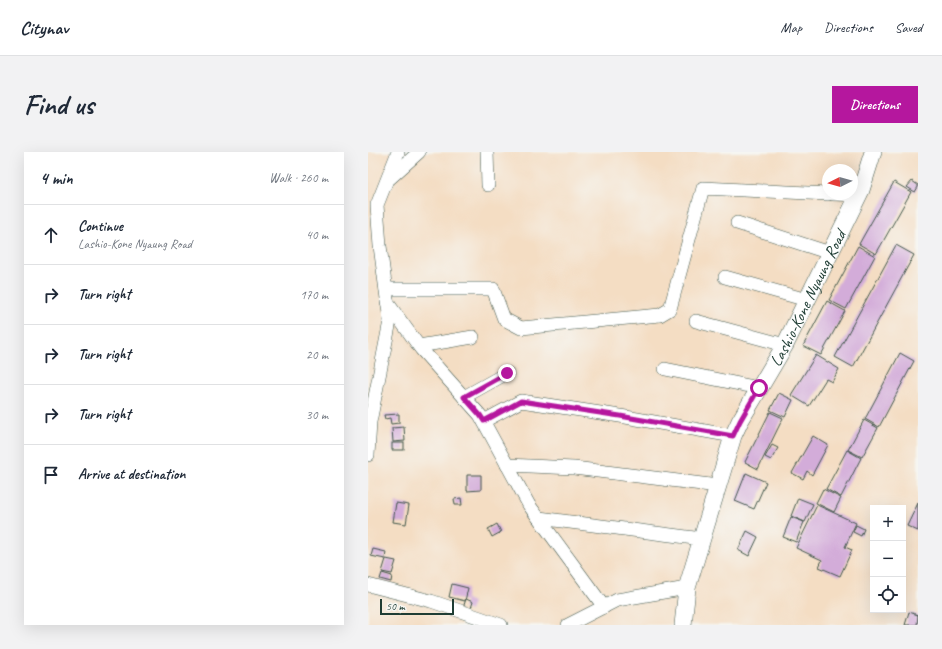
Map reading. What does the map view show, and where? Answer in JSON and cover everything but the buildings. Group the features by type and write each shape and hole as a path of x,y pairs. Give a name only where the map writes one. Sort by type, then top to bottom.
{"main road":[{"name":"Lashio-Kone Nyaung Road","path":"858,195 873,152"},
{"name":"Lashio-Kone Nyaung Road","path":"683,625 687,588 733,436 759,388 785,346 856,200"}],"street":[{"path":"368,455 370,422 390,321 380,246 377,205 398,152"},
{"path":"386,182 419,152"},
{"path":"487,152 488,185"},
{"path":"386,295 492,289 504,319 521,328 660,315 670,309 703,188 822,194"},
{"path":"737,223 830,253"},
{"path":"725,277 807,300"},
{"path":"386,295 419,346 480,415 529,505 604,607"},
{"path":"696,321 785,346"},
{"path":"419,346 473,337"},
{"path":"666,369 759,388"},
{"path":"464,397 507,373"},
{"path":"484,421 521,401 620,416 733,436"},
{"path":"507,465 574,468 718,486"},
{"path":"539,518 702,539"},
{"path":"368,585 432,601 501,625"},
{"path":"568,625 617,600 687,588"}],"route":[{"path":"507,373 464,397 484,421 521,401 620,416 733,436 759,388"}]}
